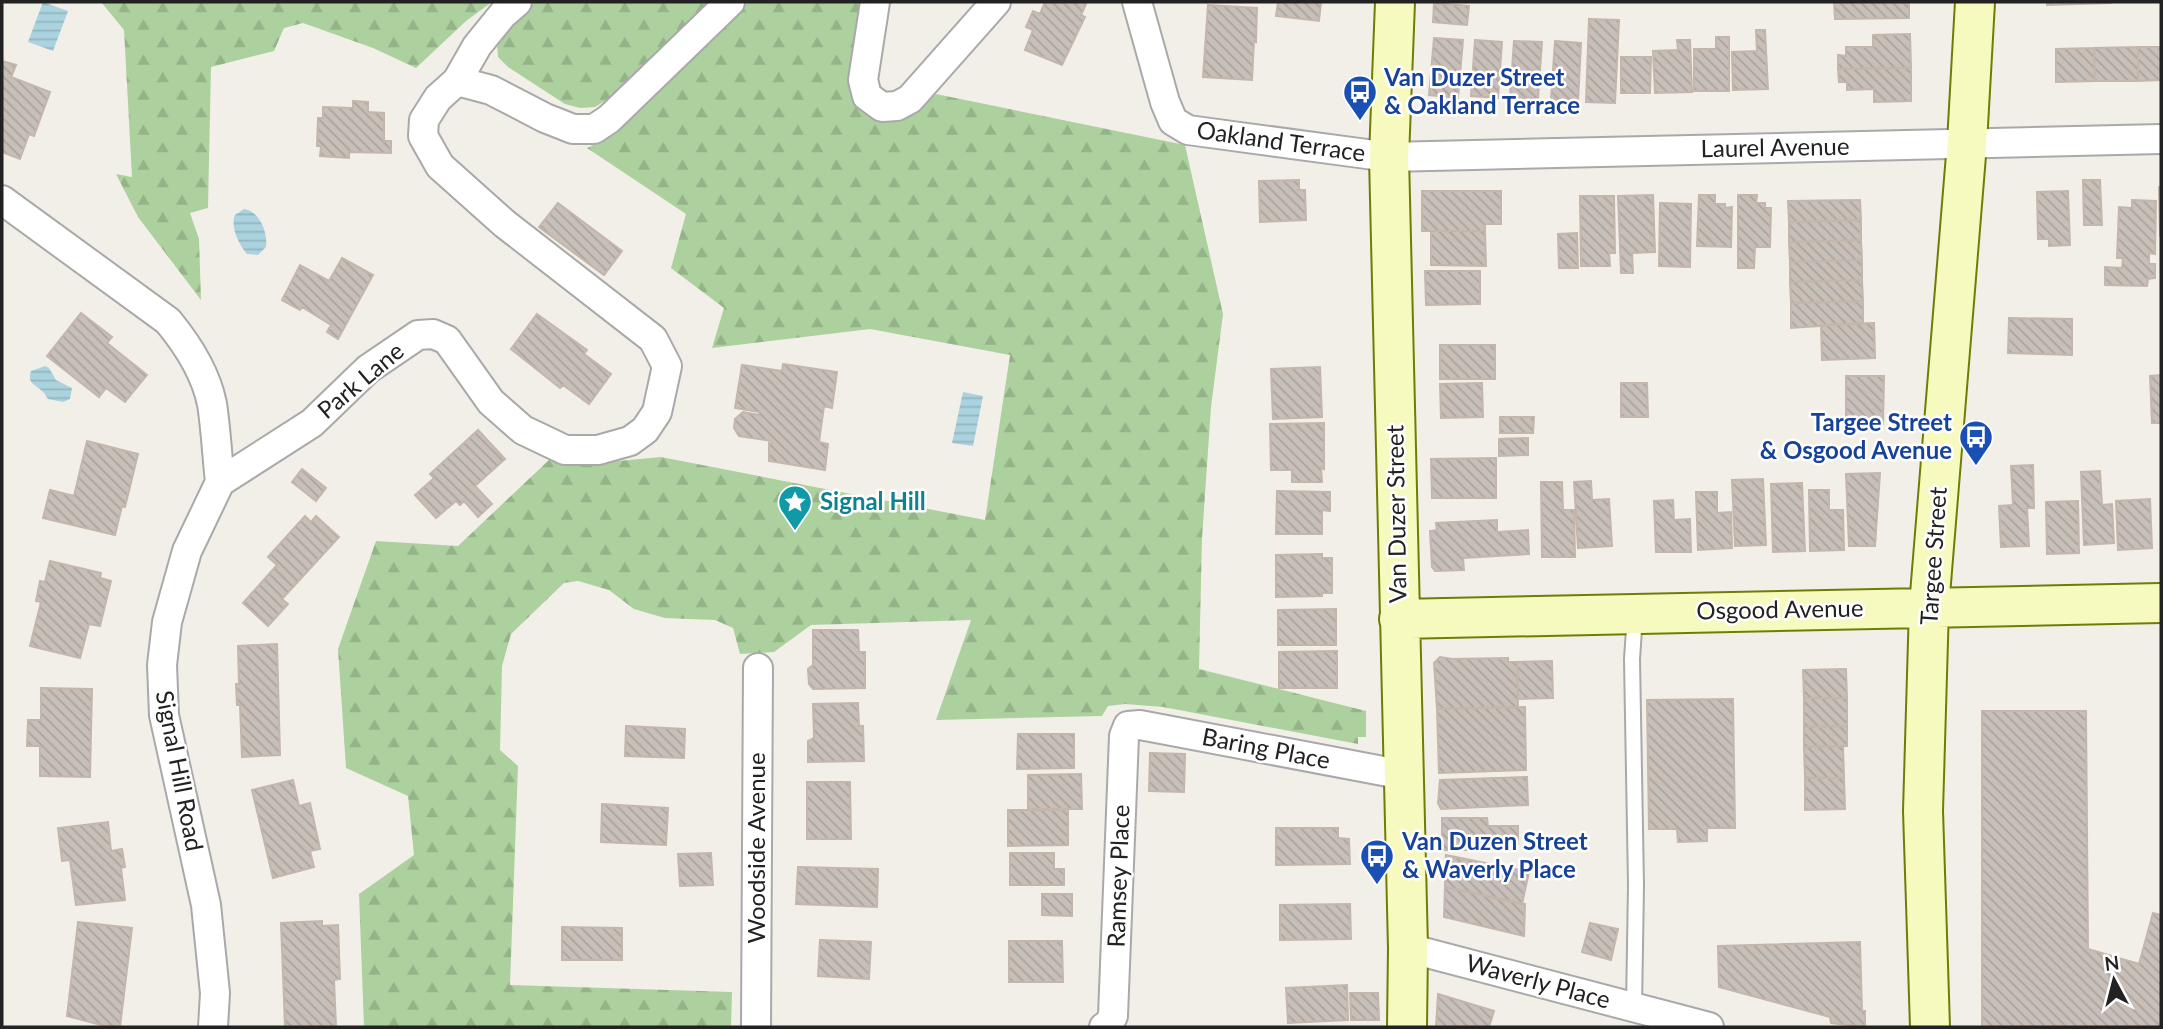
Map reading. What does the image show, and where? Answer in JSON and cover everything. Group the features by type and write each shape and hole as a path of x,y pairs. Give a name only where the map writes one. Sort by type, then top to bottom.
{"main road":[{"name":"Van Duzer Street","path":"1395,2 1389,157 1408,948 1407,1027"},
{"name":"Targee Street","path":"1930,1027 1923,811 1929,607 1967,143 1975,2"},
{"name":"Osgood Avenue","path":"1399,619 2161,603"}],"street":[{"name":"Park Lane","path":"220,482 312,423 368,369 418,335 433,334 447,340 491,402 523,430 565,450 598,450 630,441 645,430 657,412 667,366 653,339 505,224 440,166 423,136 424,120 438,98 457,81 477,46 503,14 517,2"},
{"path":"457,81 491,90 573,129 594,129 609,119 730,2"},
{"path":"875,2 863,80 867,96 882,107 897,106 910,99 996,2"},
{"name":"Oakland Terrace","path":"1137,2 1165,102 1173,121 1188,130 1389,157"},
{"name":"Laurel Avenue","path":"1389,157 2161,139"},
{"path":"2,200 168,321 184,340 211,401 220,482"},
{"name":"Signal Hill Road","path":"213,1027 215,993 206,905 164,715 162,665 167,622 187,551 220,482"},
{"name":"Woodside Avenue","path":"756,1027 758,668"},
{"name":"Baring Place","path":"1128,726 1140,725 1404,775"},
{"name":"Ramsey Place","path":"1106,1026 1113,1016 1124,736 1128,726"},
{"name":"Waverly Place","path":"1408,948 1709,1027"}],"lane":[{"path":"1634,614 1634,1007"}],"green space":[{"path":"101,2 492,2 466,21 416,68 373,48 303,23 284,28 274,51 211,67 208,208 190,213 199,239 201,300 138,217 116,174 132,177 124,30"},
{"path":"535,2 718,2 611,97 595,107 580,108 565,104 508,67 498,57 499,35"},
{"path":"746,2 865,2 863,110 877,120 898,121 936,94 1185,145 1223,314 1211,407 1202,538 1199,669 1366,711 1366,737 1358,737 1358,744 1163,707 1125,704 1108,706 1102,716 936,720 971,620 811,625 774,652 740,654 733,628 715,620 665,618 634,609 609,590 578,581 564,583 511,634 502,666 500,750 518,766 510,985 732,992 731,1027 364,1027 359,894 414,855 408,796 346,768 338,649 376,541 458,546 549,460 597,463 661,457 985,520 1010,355 870,329 712,348 724,308 671,268 686,214 587,148 612,136 637,114"}],"water":[{"path":"43,2 68,11 53,51 28,42"},
{"path":"244,209 259,218 266,235 266,247 258,255 247,254 236,236 235,215"},
{"path":"45,366 56,380 72,388 70,399 63,402 48,399 32,383 31,371"},
{"path":"963,392 983,396 973,446 952,443"}],"building":[{"path":"1045,2 1086,4 1081,15 1085,17 1062,65 1025,50 1033,30 1026,27 1033,11 1040,14"},
{"path":"1278,2 1321,2 1319,21 1276,16"},
{"path":"1834,2 1909,2 1909,18 1835,19"},
{"path":"2047,2 2111,2 2111,3 2047,5"},
{"path":"1434,3 1469,6 1467,25 1433,22"},
{"path":"1208,5 1257,8 1252,80 1203,77"},
{"path":"1589,19 1619,20 1615,103 1586,102"},
{"path":"1756,30 1765,30 1768,89 1733,90 1732,52 1757,51"},
{"path":"1910,34 1911,68 1838,69 1838,55 1846,56 1846,47 1873,47 1873,35"},
{"path":"1716,37 1729,37 1729,91 1694,91 1694,49 1716,49"},
{"path":"1434,38 1463,40 1458,98 1429,95"},
{"path":"1475,40 1502,42 1498,98 1471,96"},
{"path":"1677,40 1690,40 1692,92 1655,93 1653,51 1678,50"},
{"path":"1514,41 1542,42 1538,99 1510,97"},
{"path":"1555,41 1581,43 1578,101 1551,99"},
{"path":"2138,47 2138,81 2095,81 2094,48"},
{"path":"2138,47 2161,47 2161,80 2138,81"},
{"path":"2094,48 2095,81 2056,82 2056,49"},
{"path":"1621,57 1651,57 1650,93 1621,93"},
{"path":"2,61 16,65 11,77 50,92 34,136 29,134 20,159 2,152"},
{"path":"1911,68 1911,101 1874,102 1874,89 1847,90 1847,82 1839,82 1838,69"},
{"path":"353,101 368,102 368,112 384,113 384,141 391,141 391,153 349,152 349,158 320,156 321,146 317,146 318,118 323,118 323,107 353,108"},
{"path":"1299,180 1299,190 1305,190 1306,220 1260,222 1259,181"},
{"path":"2083,180 2100,180 2102,225 2084,225"},
{"path":"2161,187 2161,236 2160,236"},
{"path":"1422,191 1501,191 1501,224 1485,224 1485,231 1422,231"},
{"path":"2068,191 2070,245 2049,246 2049,239 2038,239 2037,192"},
{"path":"1653,195 1655,252 1632,253 1633,273 1621,273 1618,196"},
{"path":"1699,195 1715,195 1715,204 1725,204 1725,208 1732,207 1731,247 1697,246"},
{"path":"1738,195 1757,195 1756,203 1765,203 1765,208 1771,208 1770,247 1755,247 1754,268 1738,268"},
{"path":"1580,196 1614,196 1615,253 1609,253 1610,266 1581,266"},
{"path":"1860,200 1861,220 1789,222 1788,201"},
{"path":"2132,200 2156,201 2155,254 2149,253 2149,264 2155,264 2155,278 2148,279 2147,286 2105,285 2105,267 2122,268 2123,258 2117,258 2119,207 2132,208"},
{"path":"558,203 622,251 604,275 539,227"},
{"path":"1660,203 1691,204 1690,267 1659,266"},
{"path":"1861,220 1861,240 1789,242 1789,222"},
{"path":"1431,231 1485,231 1486,266 1431,265"},
{"path":"1577,233 1578,268 1559,268 1558,234"},
{"path":"1861,240 1862,260 1790,262 1789,242"},
{"path":"342,258 373,275 338,339 327,332 331,325 302,307 300,310 282,300 300,265 329,281"},
{"path":"1862,260 1862,280 1790,282 1790,262"},
{"path":"1425,271 1480,271 1480,304 1426,305"},
{"path":"1862,280 1863,301 1791,303 1790,282"},
{"path":"1863,301 1863,323 1791,328 1791,303"},
{"path":"81,313 112,337 107,343 147,375 125,402 106,388 99,397 47,356"},
{"path":"537,314 587,350 584,354 611,374 589,404 563,385 560,388 511,349"},
{"path":"2009,318 2072,319 2072,355 2008,353"},
{"path":"1874,323 1875,358 1822,360 1821,325"},
{"path":"1440,345 1495,345 1495,379 1440,379"},
{"path":"783,364 837,372 832,408 824,406 819,442 828,444 825,470 769,461 769,443 772,444 772,441 739,436 734,428 735,419 743,412 759,415 759,412 735,408 742,365 782,371"},
{"path":"1320,367 1322,417 1273,419 1271,369"},
{"path":"2161,375 2161,423 2152,423 2150,376"},
{"path":"1846,376 1884,376 1883,424 1846,424"},
{"path":"1482,383 1483,417 1441,418 1440,384"},
{"path":"1621,383 1647,383 1648,417 1621,417"},
{"path":"1500,417 1534,417 1533,433 1500,433"},
{"path":"1324,423 1322,482 1292,482 1292,470 1271,470 1270,424"},
{"path":"478,430 505,459 475,486 492,504 478,517 464,501 460,505 456,501 436,518 415,495 434,478 430,474"},
{"path":"1528,438 1528,455 1499,456 1499,439"},
{"path":"87,441 138,454 115,535 43,518 50,490 74,496"},
{"path":"1496,458 1496,498 1432,498 1431,459"},
{"path":"2033,465 2034,508 2027,508 2029,546 2001,547 1999,506 2013,505 2011,466"},
{"path":"302,469 326,488 316,501 292,482"},
{"path":"2100,471 2102,505 2112,504 2114,543 2084,545 2081,472"},
{"path":"1880,473 1875,546 1849,546 1846,474"},
{"path":"1763,479 1766,545 1735,546 1732,480"},
{"path":"1591,481 1592,500 1609,499 1612,546 1578,548 1574,482"},
{"path":"1541,482 1562,482 1563,510 1574,510 1575,557 1542,557"},
{"path":"1802,483 1805,551 1773,552 1771,484"},
{"path":"1809,490 1829,490 1829,510 1843,510 1844,550 1810,551"},
{"path":"1277,491 1330,492 1330,511 1322,510 1322,534 1276,534"},
{"path":"1696,492 1717,492 1717,513 1731,512 1732,548 1698,550"},
{"path":"2150,499 2152,548 2118,550 2116,501"},
{"path":"1673,500 1674,520 1690,519 1691,552 1656,552 1654,501"},
{"path":"2078,501 2079,553 2047,554 2046,502"},
{"path":"305,516 311,522 316,516 339,537 282,599 288,604 268,626 243,603 277,565 268,557"},
{"path":"1497,520 1497,532 1528,530 1529,554 1463,558 1464,570 1435,571 1432,567 1430,531 1437,530 1436,523"},
{"path":"1322,554 1322,558 1332,558 1332,593 1322,593 1322,596 1276,597 1276,555"},
{"path":"50,561 101,573 100,578 111,581 100,626 89,624 80,658 30,646 41,602 36,601 40,581 45,582"},
{"path":"1336,609 1336,645 1278,645 1278,610"},
{"path":"813,630 858,630 859,652 865,652 865,688 813,689 809,684 808,669 813,665"},
{"path":"277,644 280,755 242,757 240,705 237,705 236,684 239,684 238,646"},
{"path":"1337,651 1337,688 1279,688 1279,652"},
{"path":"1440,657 1508,658 1508,662 1517,662 1518,707 1437,709 1434,663"},
{"path":"1552,661 1553,698 1518,699 1517,662"},
{"path":"1846,669 1847,698 1804,698 1803,670"},
{"path":"41,688 92,689 90,777 40,776 40,746 27,746 28,720 41,720"},
{"path":"1804,698 1847,698 1847,726 1804,727"},
{"path":"1733,699 1735,828 1707,828 1707,841 1678,842 1677,829 1649,829 1647,700"},
{"path":"858,703 859,726 863,726 864,761 808,762 808,741 814,738 813,704"},
{"path":"1525,707 1526,770 1439,773 1437,709"},
{"path":"1982,711 2086,711 2088,949 2139,964 2153,913 2161,915 2161,1027 1982,1027"},
{"path":"626,726 685,729 684,758 625,756"},
{"path":"1847,726 1847,746 1804,747 1804,727"},
{"path":"1018,734 1074,734 1074,768 1017,769"},
{"path":"1843,746 1844,778 1805,778 1804,747"},
{"path":"1150,753 1185,754 1184,792 1149,791"},
{"path":"1081,774 1082,809 1028,809 1028,775"},
{"path":"1527,777 1528,805 1441,809 1438,803 1440,780"},
{"path":"1805,778 1844,778 1845,809 1805,810"},
{"path":"293,780 299,806 310,803 320,849 310,851 314,867 273,878 252,790"},
{"path":"807,782 850,782 851,839 807,839"},
{"path":"602,804 668,808 666,845 601,842"},
{"path":"1008,810 1068,810 1068,845 1008,846"},
{"path":"1442,818 1487,818 1488,826 1518,826 1518,844 1507,844 1507,850 1442,850"},
{"path":"108,822 111,851 122,849 125,867 121,868 125,900 76,905 70,860 62,861 58,828"},
{"path":"1276,828 1338,828 1338,838 1349,839 1350,864 1276,865"},
{"path":"711,853 713,885 680,886 678,854"},
{"path":"1010,853 1054,853 1054,869 1064,869 1064,885 1010,885"},
{"path":"1446,855 1529,872 1522,904 1445,887"},
{"path":"798,867 878,869 877,907 796,904"},
{"path":"1445,887 1525,904 1524,936 1444,917"},
{"path":"1042,894 1072,894 1072,916 1042,915"},
{"path":"1350,904 1351,939 1280,940 1280,905"},
{"path":"322,921 322,926 338,925 340,979 334,980 336,1027 285,1027 281,923"},
{"path":"78,922 132,928 120,1027 109,1027 67,1016"},
{"path":"1590,923 1618,929 1611,960 1582,952"},
{"path":"562,927 622,928 622,960 562,960"},
{"path":"820,940 871,942 869,979 818,976"},
{"path":"1009,941 1062,941 1063,982 1009,982"},
{"path":"1860,942 1865,1027 1831,1023 1830,1017 1719,987 1718,946"},
{"path":"1347,985 1348,1020 1288,1023 1286,988"},
{"path":"1350,993 1378,993 1379,1020 1351,1020"},
{"path":"1438,994 1494,1011 1489,1027 1436,1027"}],"place":[{"name":"Van Duzer Street & Oakland Terrace","path":"1360,122"},
{"name":"Targee Street & Osgood Avenue","path":"1976,467"},
{"name":"Signal Hill","path":"795,532"},
{"name":"Van Duzen Street & Waverly Place","path":"1377,886"}]}
